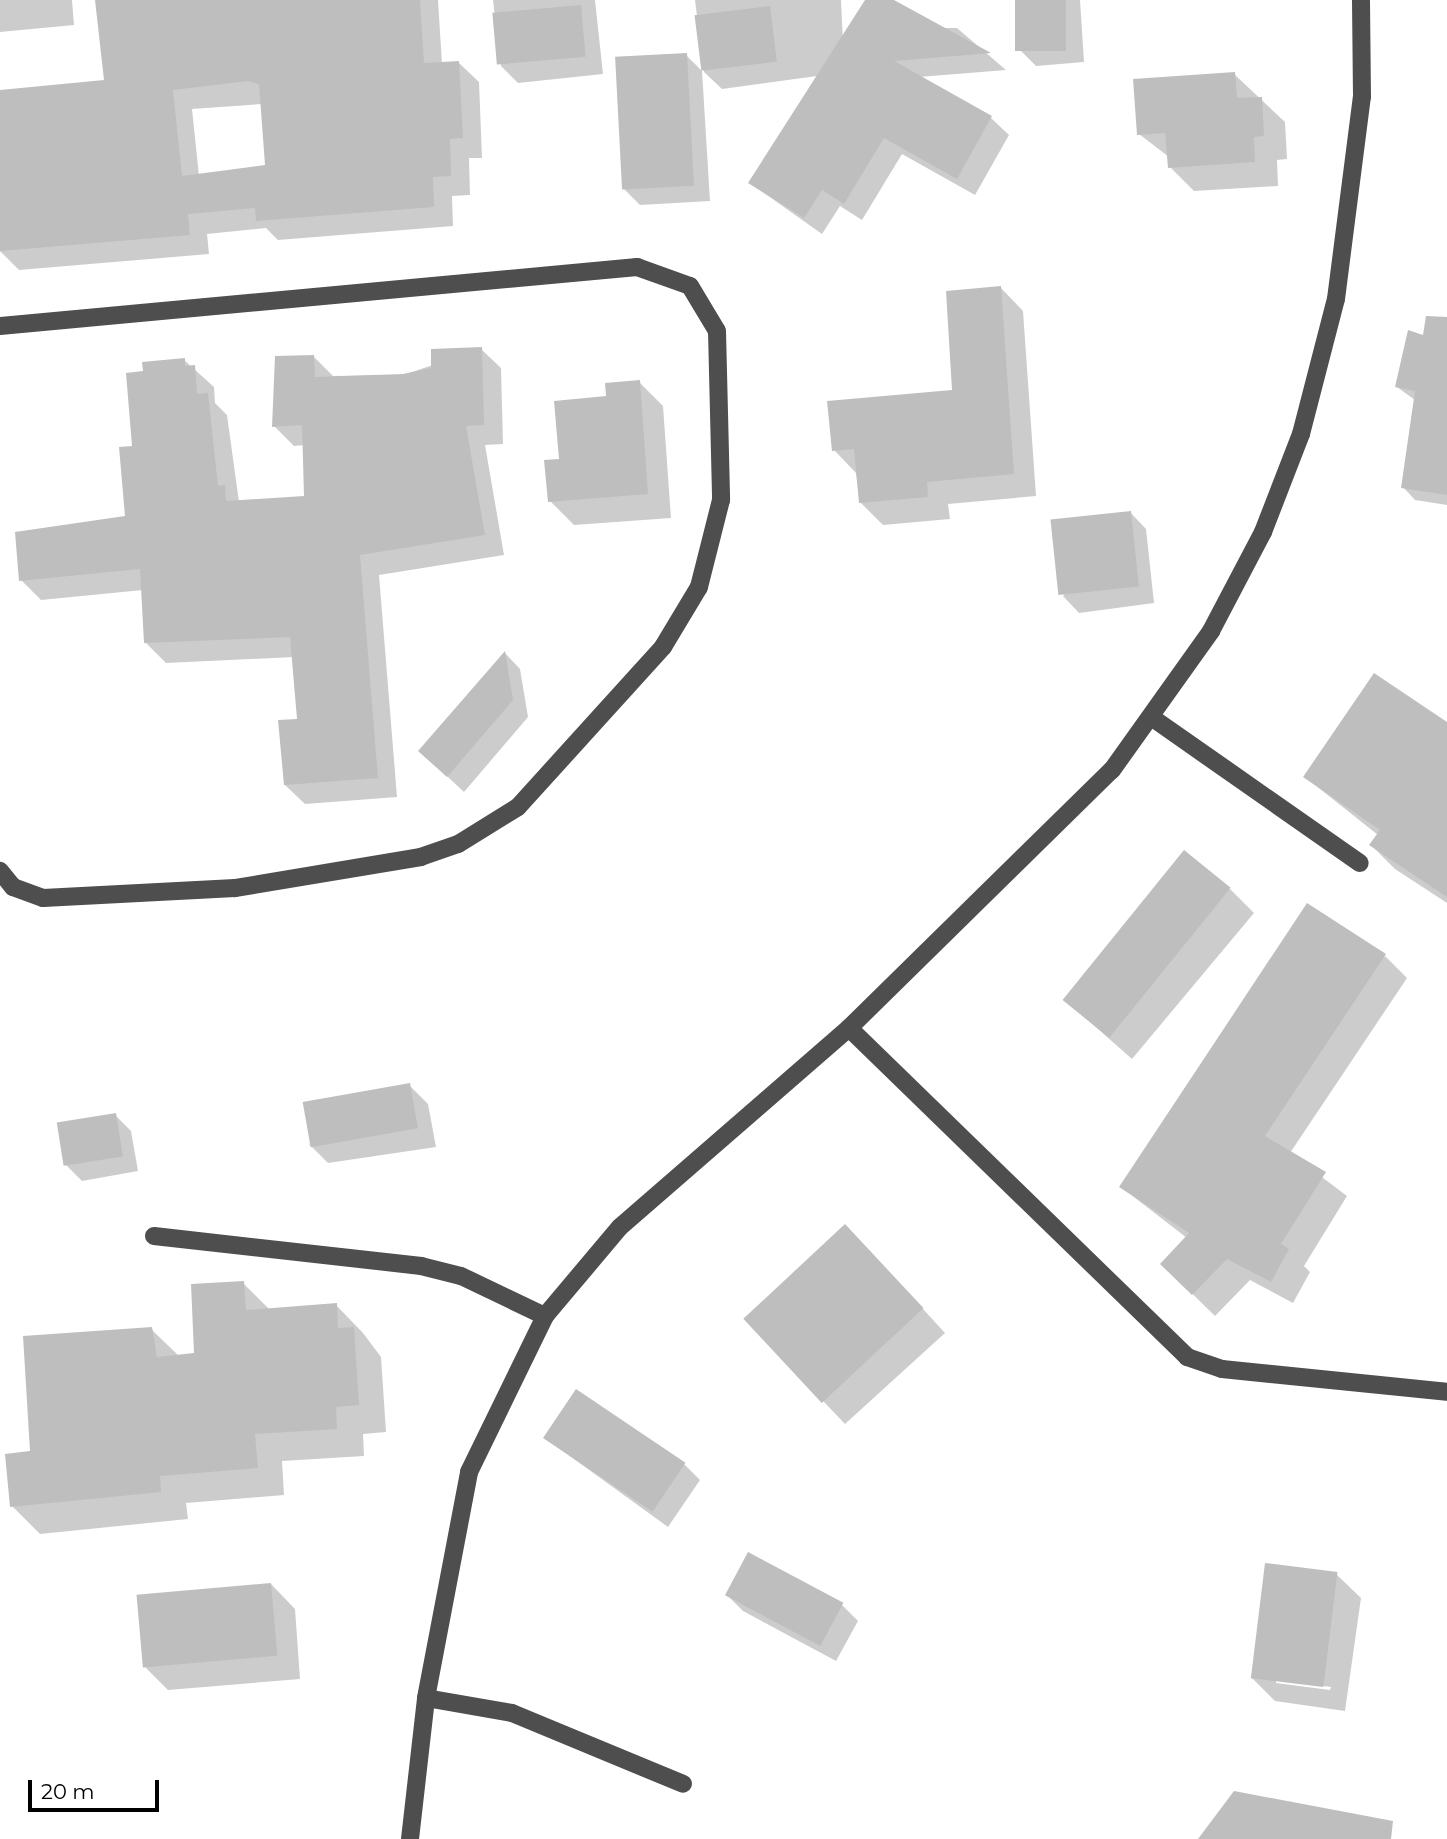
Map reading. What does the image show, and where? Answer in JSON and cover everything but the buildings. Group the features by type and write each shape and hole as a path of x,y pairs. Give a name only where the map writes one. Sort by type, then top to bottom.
{"street":[{"path":"410,1839 426,1698 469,1472 545,1316 620,1227 849,1028 1112,770 1154,719 1263,533 1301,434 1336,299 1362,97 1362,0"},
{"path":"0,326 637,267 690,286 717,331 721,500 699,587 663,647 518,807 458,844 421,858 235,888 43,898 13,887 0,871"},
{"path":"1154,719 1360,863"},
{"path":"849,1028 1187,1357 1222,1369 1447,1392"},
{"path":"154,1236 421,1266 461,1276 545,1316"},
{"path":"426,1698 512,1713 683,1784"}]}
